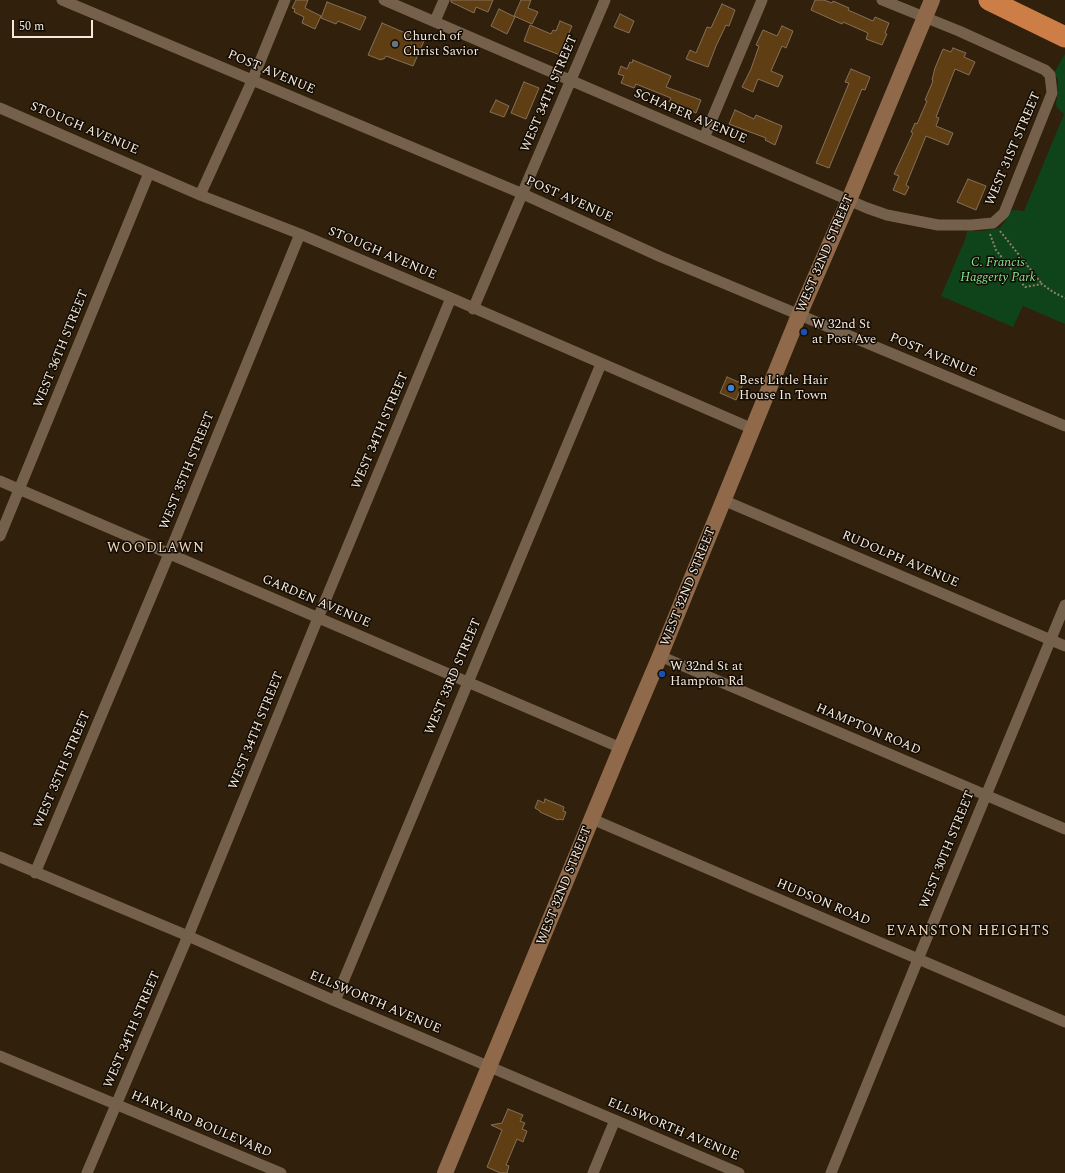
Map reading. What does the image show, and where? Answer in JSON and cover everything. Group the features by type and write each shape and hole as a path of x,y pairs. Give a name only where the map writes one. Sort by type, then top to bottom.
{"highway":[{"path":"989,0 1065,37"},
{"path":"994,0 1065,30"}],"street":[{"name":"POST AVENUE","path":"62,0 523,194 660,256 1065,426"},
{"path":"200,195 252,81 285,0"},
{"name":"SCHAPER AVENUE","path":"384,0 887,215 938,225 996,227"},
{"path":"435,21 444,0"},
{"name":"WEST 34TH STREET","path":"473,308 605,0"},
{"path":"704,138 762,0"},
{"path":"882,0 924,18"},
{"name":"WEST 32ND STREET","path":"445,1173 660,656 799,315 849,200 932,0"},
{"name":"WEST 31ST STREET","path":"924,18 959,31 1045,70 1050,75 1052,92 1004,213 996,227"},
{"name":"STOUGH AVENUE","path":"0,108 200,195 300,234 452,298 752,429"},
{"name":"WEST 36TH STREET","path":"0,536 149,173"},
{"name":"WEST 35TH STREET","path":"35,873 169,554 300,234"},
{"name":"WEST 34TH STREET","path":"87,1173 188,936 318,618 452,298"},
{"name":"WEST 33RD STREET","path":"335,1001 601,364"},
{"name":"GARDEN AVENUE","path":"0,481 621,748"},
{"name":"RUDOLPH AVENUE","path":"723,500 1065,646"},
{"name":"WEST 30TH STREET","path":"831,1173 1065,606"},
{"name":"HAMPTON ROAD","path":"660,656 1065,829"},
{"name":"HUDSON ROAD","path":"592,819 1065,1022"},
{"name":"ELLSWORTH AVENUE","path":"0,857 188,936 335,1001 739,1173"},
{"name":"HARVARD BOULEVARD","path":"0,1056 281,1173"},
{"path":"593,1173 615,1120"}],"path":[{"path":"996,227 1042,284 1065,298"},
{"path":"990,234 996,250 1025,287 1042,284"}],"green space":[{"name":"C. Francis Haggerty Park","path":"1065,54 1065,324 1023,306 1013,327 941,296 966,237 967,231 982,231 1000,228 1011,211 1024,211 1064,114 1057,108 1056,104 1058,80 1054,73"}],"building":[{"path":"296,0 308,0 305,8 321,16 315,29 302,23 304,17 294,12 295,9 292,8"},
{"path":"451,0 493,0 488,12 476,7 474,13 451,2"},
{"path":"521,0 531,0 528,8 538,12 532,24 514,16"},
{"path":"815,0 824,0 832,3 833,1 849,8 848,10 873,21 875,17 889,23 885,33 887,34 882,45 866,39 868,33 843,22 842,24 811,10"},
{"path":"327,2 366,17 360,30 338,21 336,24 321,18"},
{"path":"722,4 735,10 729,26 726,25 716,46 708,67 686,59 690,50 696,53 707,27 711,28"},
{"path":"499,9 515,17 507,34 491,26"},
{"path":"620,14 634,21 629,33 614,27"},
{"path":"560,21 572,26 560,55 524,41 530,25 551,34 553,30 556,31"},
{"path":"382,23 424,41 413,66 386,56 381,60 368,55"},
{"path":"782,26 793,31 786,48 782,46 771,71 783,76 778,87 758,79 753,92 742,87 751,69 759,46 756,45 763,30 777,36"},
{"path":"953,48 966,53 964,57 975,62 969,75 955,69 936,117 939,118 936,126 953,133 948,145 926,136 906,185 909,187 905,195 893,190 899,176 894,174 913,133 911,132 915,123 917,124 927,101 925,100 933,81 935,68 943,49 951,52"},
{"path":"633,60 671,76 666,87 701,100 696,113 669,102 671,98 636,84 634,88 621,83 624,76 618,74 621,66 627,69 630,62 632,63"},
{"path":"851,69 870,77 865,90 862,89 829,168 816,163 849,83 845,82"},
{"path":"524,82 539,88 526,119 511,113"},
{"path":"496,100 509,106 504,117 490,112"},
{"path":"735,110 754,119 756,115 782,126 775,145 765,140 766,138 729,124"},
{"path":"968,179 986,186 976,210 957,202"},
{"path":"727,377 743,384 736,400 720,393"},
{"path":"545,799 564,807 563,811 566,812 563,820 558,820 540,812 535,808 538,800 544,803"},
{"path":"508,1109 523,1115 520,1121 525,1123 522,1129 527,1131 523,1142 517,1139 506,1165 509,1166 507,1173 500,1173 487,1167 502,1130 491,1125 502,1123"}],"place":[{"name":"Church of Christ Savior","path":"395,44"},
{"name":"W 32nd St at Post Ave","path":"804,332"},
{"name":"Best Little Hair House In Town","path":"731,388"},
{"name":"W 32nd St at Hampton Rd","path":"662,674"}],"district":[{"name":"WOODLAWN","path":"156,549"},
{"name":"EVANSTON HEIGHTS","path":"968,932"}]}
